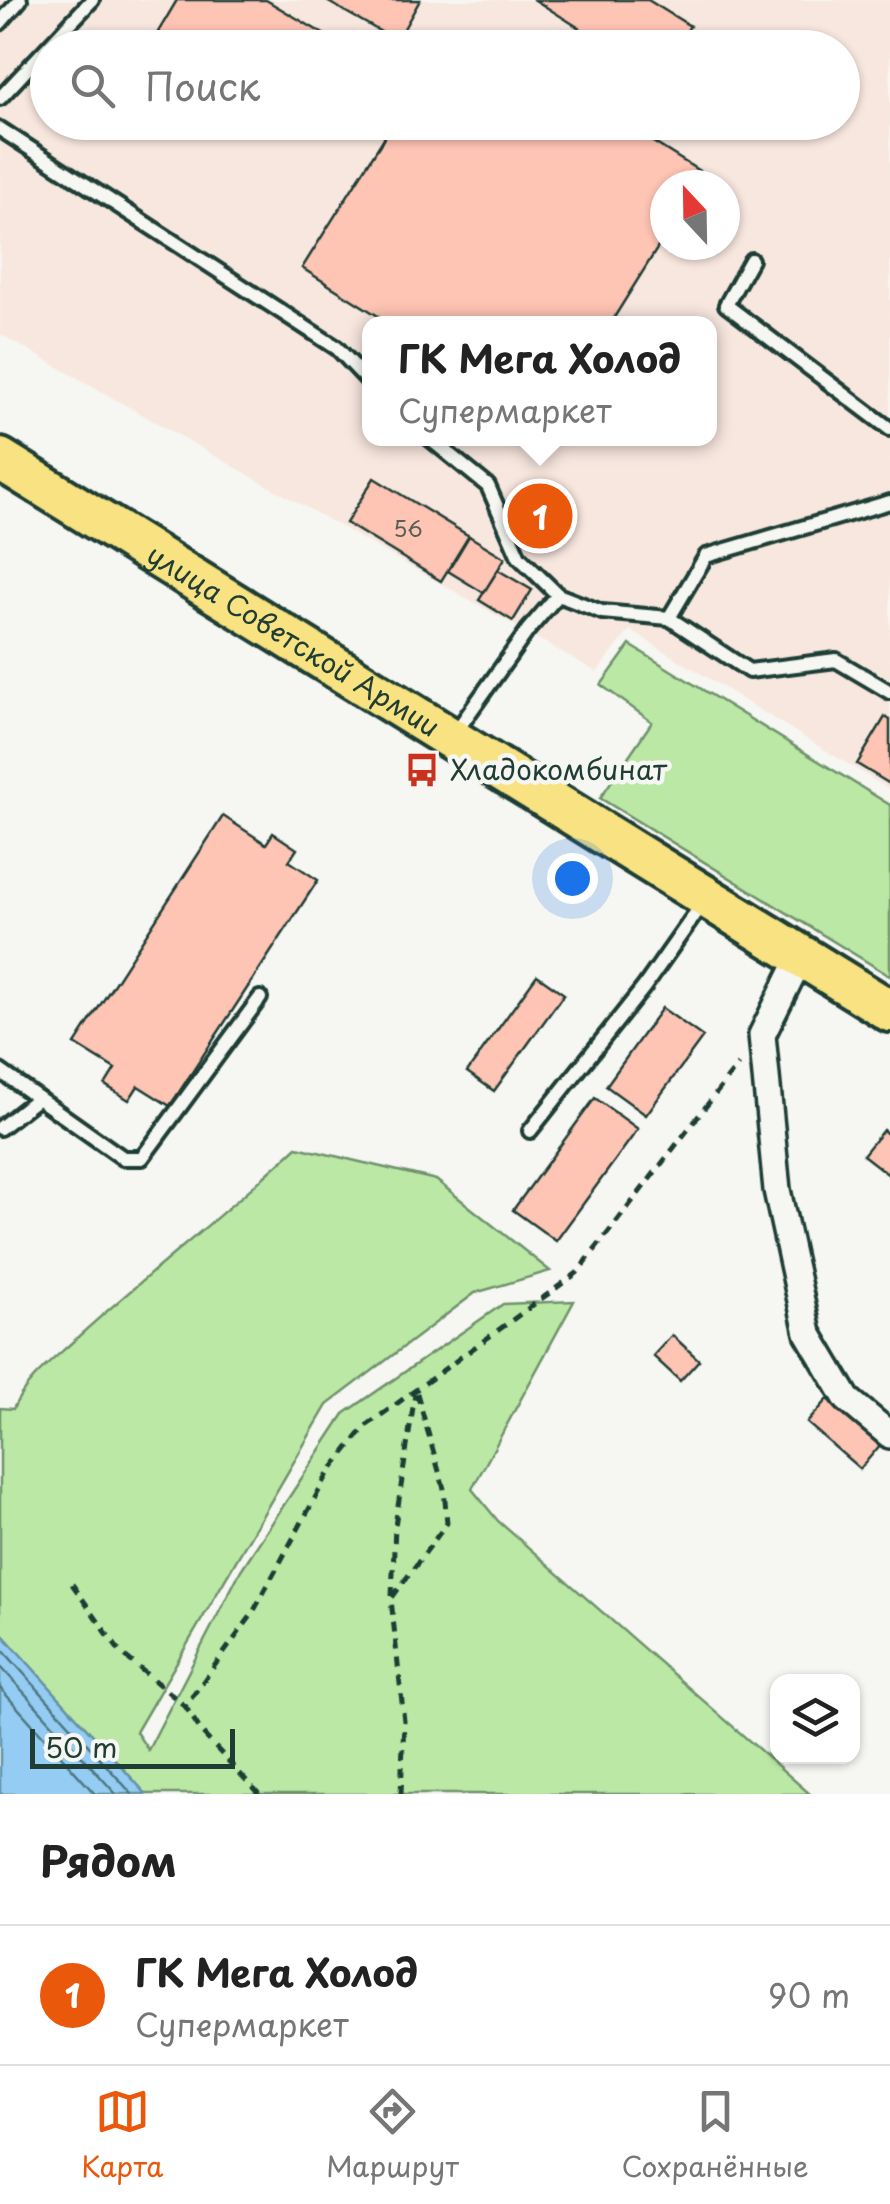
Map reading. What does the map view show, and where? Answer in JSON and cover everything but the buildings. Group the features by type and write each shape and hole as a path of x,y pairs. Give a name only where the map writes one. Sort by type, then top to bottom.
{"main road":[{"name":"улица Советской Армии","path":"0,459 890,1011"}],"street":[{"path":"802,956 762,1035 777,1190 808,1334 847,1398 890,1435"}],"lane":[{"path":"0,24 20,0"},
{"path":"64,30 92,0"},
{"path":"0,98 30,66"},
{"path":"0,130 337,348 362,374"},
{"path":"751,260 726,305 890,429"},
{"path":"440,446 488,486 518,556 558,595 602,612 669,618 749,670 836,660 890,692"},
{"path":"669,618 706,556 890,502"},
{"path":"451,738 528,630 558,595"},
{"path":"530,1131 644,987 707,898"},
{"path":"0,1071 123,1158 142,1158 260,998"},
{"path":"0,1128 38,1098"}],"path":[{"path":"185,1706 250,1616 328,1474 366,1426 577,1273 762,1035"},
{"path":"401,1794 404,1721 392,1599 394,1526 416,1390"},
{"path":"392,1599 447,1523 444,1489 416,1390"},
{"path":"72,1584 120,1652 185,1706 203,1734 259,1794"}],"shaded area":[{"path":"0,0 890,0 890,790 630,630 597,672 0,334"}],"green space":[{"path":"630,645 890,805 890,976 600,798 652,722 601,685"},
{"path":"297,1147 436,1180 550,1271 475,1293 327,1405 136,1732 148,1750 241,1570 344,1414 503,1304 574,1301 472,1489 498,1521 770,1759 770,1764 776,1764 810,1794 146,1794 0,1632 0,1408 13,1409 52,1360"}],"water":[{"path":"0,1632 146,1794 0,1794"}],"place":[{"name":"ГК Мега Холод","path":"540,516"},
{"name":"Хладокомбинат","path":"422,770"}]}
